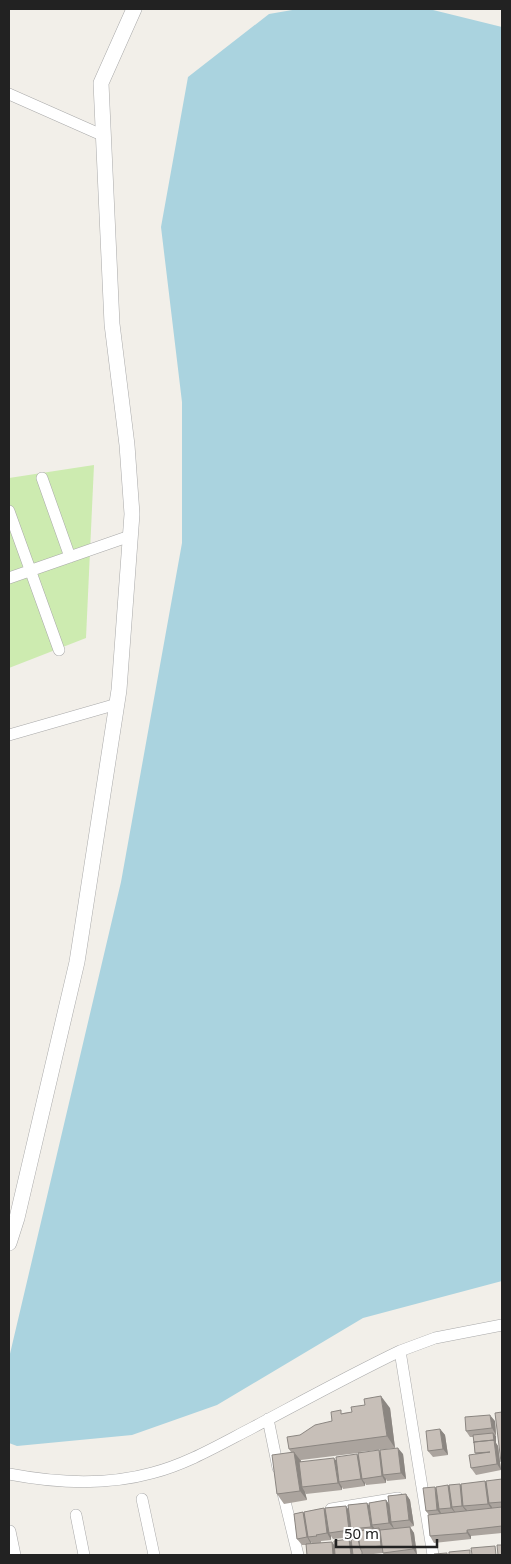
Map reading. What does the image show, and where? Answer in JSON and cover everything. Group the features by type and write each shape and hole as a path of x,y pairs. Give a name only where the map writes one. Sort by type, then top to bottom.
{"street":[{"path":"9,1243 17,1218 77,962 117,704 132,514 127,445 112,324 101,83 134,9"},
{"path":"9,94 104,136"},
{"path":"42,478 70,557"},
{"path":"9,511 59,650"},
{"path":"9,578 130,536"},
{"path":"9,735 117,704"},
{"path":"9,1474 38,1480 76,1482 116,1480 151,1474 193,1459 400,1351 435,1338 502,1325"},
{"path":"400,1351 428,1493 433,1555"},
{"path":"268,1419 292,1514 298,1555"},
{"path":"316,1511 398,1498"},
{"path":"142,1499 154,1555"},
{"path":"76,1515 84,1555"},
{"path":"10,1531 15,1555"}],"green space":[{"path":"94,465 86,638 9,668 9,478"}],"water":[{"path":"298,9 429,9 502,27 502,1281 363,1318 217,1405 132,1435 17,1446 9,1443 9,1358 121,882 182,543 182,402 161,227 188,77 269,14"}],"building":[{"path":"381,1396 387,1436 289,1449 287,1437 300,1435 315,1425 332,1421 331,1412 341,1410 341,1414 352,1412 351,1407 365,1405 364,1399"},
{"path":"502,1412 502,1462 501,1462 495,1413"},
{"path":"490,1415 492,1428 466,1431 465,1417"},
{"path":"440,1429 443,1449 428,1451 426,1431"},
{"path":"493,1433 494,1440 474,1443 473,1435"},
{"path":"494,1440 497,1464 471,1468 469,1455 490,1452 475,1453 474,1442"},
{"path":"398,1448 401,1473 383,1475 380,1450"},
{"path":"379,1450 382,1476 362,1479 358,1453"},
{"path":"294,1452 300,1491 277,1494 272,1455"},
{"path":"357,1454 361,1479 339,1482 336,1457"},
{"path":"334,1458 338,1483 302,1487 299,1462"},
{"path":"502,1479 502,1502 489,1503 486,1481"},
{"path":"485,1481 488,1504 463,1506 461,1484"},
{"path":"460,1484 462,1506 452,1507 449,1485"},
{"path":"448,1485 451,1508 439,1509 436,1487"},
{"path":"435,1487 437,1510 426,1511 423,1488"},
{"path":"406,1494 409,1520 391,1522 388,1496"},
{"path":"386,1500 389,1523 372,1525 369,1503"},
{"path":"367,1503 371,1527 351,1529 348,1505"},
{"path":"346,1506 349,1530 329,1533 325,1508"},
{"path":"502,1507 502,1526 467,1530 467,1533 430,1536 428,1515"},
{"path":"324,1508 327,1533 308,1537 304,1512"},
{"path":"303,1512 307,1537 297,1539 294,1514"},
{"path":"410,1527 413,1549 383,1553 380,1530"},
{"path":"379,1528 381,1546 360,1548 358,1531"},
{"path":"349,1539 351,1555 335,1555 334,1541"},
{"path":"351,1539 358,1539 362,1555 353,1555"},
{"path":"332,1542 333,1555 307,1555 306,1544"},
{"path":"497,1545 502,1545 502,1555 498,1555"},
{"path":"495,1546 496,1555 472,1555 471,1548"},
{"path":"470,1550 470,1555 449,1555 449,1552"},
{"path":"447,1553 447,1555 434,1555 434,1554"}]}
